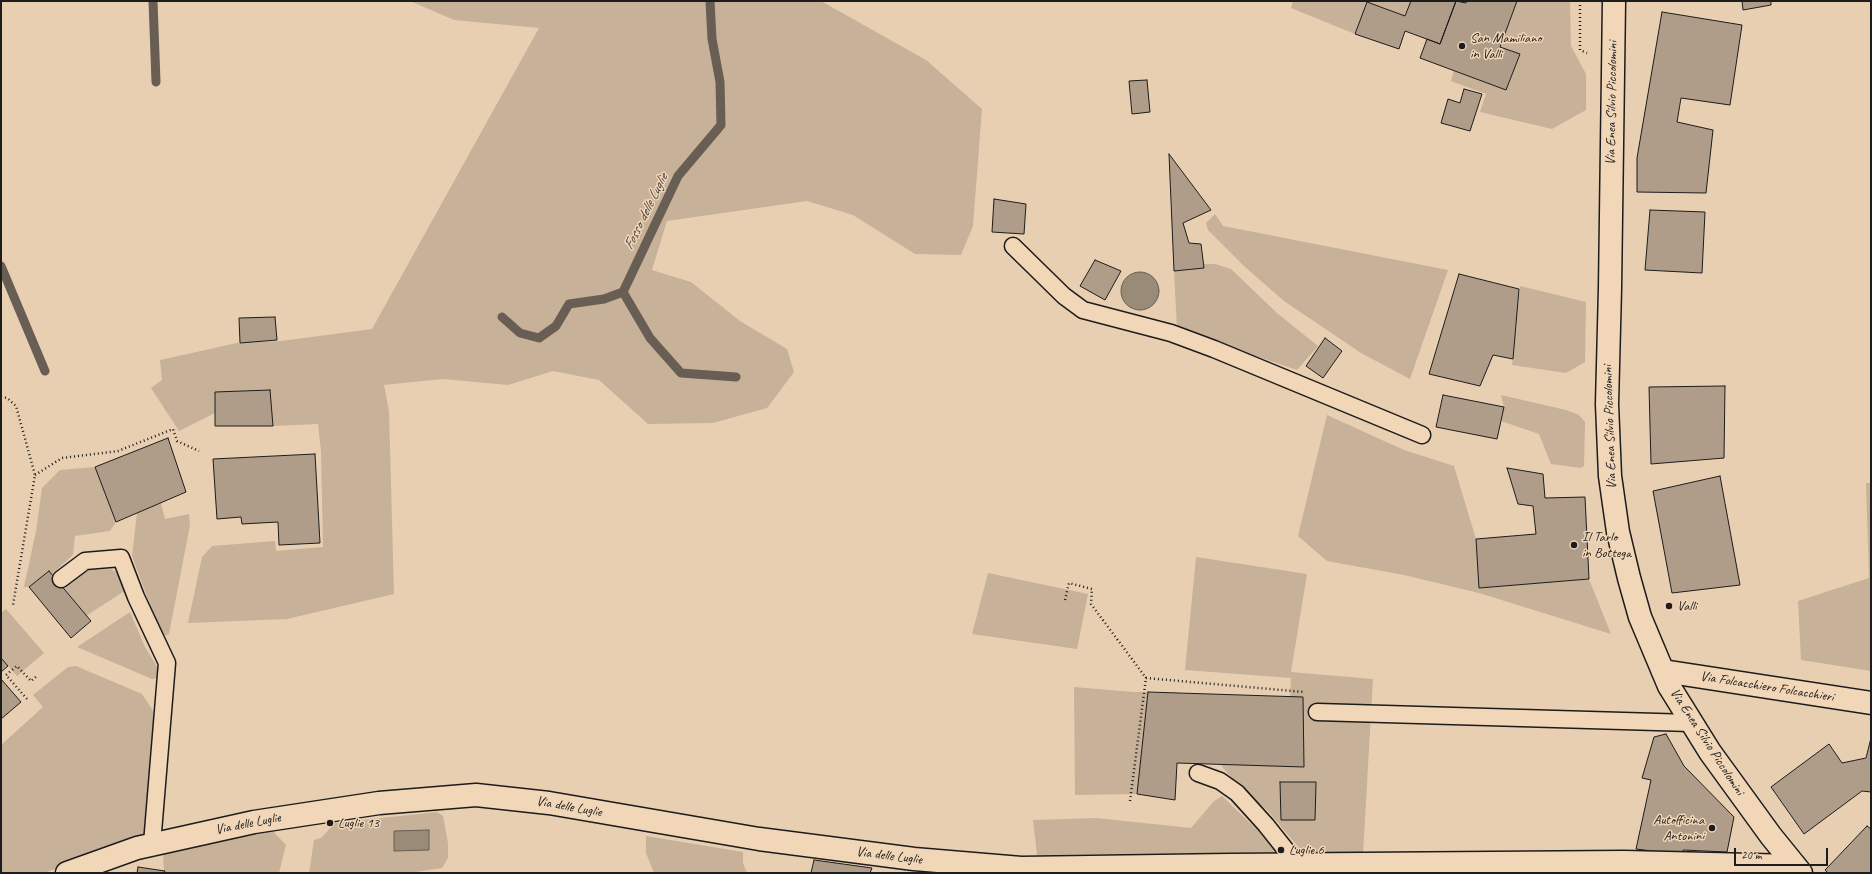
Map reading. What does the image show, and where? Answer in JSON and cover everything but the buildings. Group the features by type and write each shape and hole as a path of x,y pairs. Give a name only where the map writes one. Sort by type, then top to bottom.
{"street":[{"name":"Via Enea Silvio Piccolomini","path":"1614,1 1607,404 1610,476 1618,532 1629,578 1647,635 1663,671 1691,723 1771,836 1798,870"},
{"name":"Via Folcacchiero Folcacchieri","path":"1663,671 1871,703"},
{"name":"Via delle Luglie","path":"67,873 152,844 292,816 385,802 476,795 549,803 753,838 963,864 1043,871 1297,864 1624,862 1798,870"}],"lane":[{"path":"1013,246 1064,296 1083,310 1171,333 1214,349 1422,435"},
{"path":"61,579 85,561 121,558 136,597 167,662 152,844"},
{"path":"1317,712 1691,723"},
{"path":"1198,772 1220,781 1237,793 1266,825 1297,864"}],"path":[{"path":"1580,1 1580,50"},
{"path":"1,398 7,398 16,406 35,475 13,605"},
{"path":"35,475 62,458 118,451 173,429 177,441 199,451"},
{"path":"1065,600 1069,583 1092,589 1091,604 1146,678 1130,801"},
{"path":"27,698 6,675 17,666 31,681 38,675"},
{"path":"1146,678 1317,693 1317,712"}],"shaded area":[{"path":"410,1 821,1 926,60 982,109 973,226 961,255 915,254 853,215 807,201 667,221 652,270 691,282 740,321 787,349 794,372 767,408 713,423 648,424 599,380 553,371 508,385 443,379 384,385 389,411 394,594 287,619 188,623 202,557 212,546 275,541 276,551 323,547 321,451 318,424 273,426 270,390 215,392 215,413 179,431 151,388 162,380 160,360 237,343 281,341 372,329 539,28 454,20"},
{"path":"1293,1 1411,1 1405,16 1367,2 1355,34 1291,8"},
{"path":"1517,1 1570,2 1571,46 1586,74 1586,110 1552,129 1480,112 1486,94 1451,81 1454,70 1506,90 1520,55 1500,47"},
{"path":"1215,214 1223,226 1448,270 1410,379 1361,353 1284,301 1245,267 1208,230 1206,223"},
{"path":"1204,264 1215,264 1231,269 1277,313 1318,346 1297,370 1177,329 1174,271 1204,268"},
{"path":"1140,272 1150,275 1156,281 1159,291 1156,301 1150,307 1140,310 1130,307 1124,301 1121,291 1124,281 1130,275"},
{"path":"1520,286 1586,302 1585,362 1566,373 1512,365"},
{"path":"1501,395 1566,410 1579,415 1585,422 1584,466 1581,468 1551,464 1539,434 1501,421 1504,407"},
{"path":"1327,415 1404,450 1454,466 1476,539 1479,588 1589,579 1611,634 1479,593 1404,575 1327,561 1298,536"},
{"path":"95,467 116,522 110,531 75,536 73,555 52,574 49,571 29,587 24,587 36,531 42,488 60,470"},
{"path":"1866,483 1871,483 1871,671 1801,660 1798,601 1869,578"},
{"path":"161,503 165,519 189,514 190,525 169,634 162,637 132,556 137,513"},
{"path":"1196,557 1307,574 1291,672 1373,679 1363,854 1309,853 1300,849 1267,810 1241,790 1220,764 1304,766 1303,698 1290,697 1291,678 1185,670"},
{"path":"111,569 118,573 126,590 86,616 64,588 87,570"},
{"path":"988,573 1088,594 1077,649 972,634"},
{"path":"6,609 44,653 17,676 1,658 1,613"},
{"path":"130,612 145,647 159,670 159,675 157,678 152,679 77,647"},
{"path":"76,666 142,694 152,709 157,724 145,833 141,837 44,873 1,873 1,745 43,707 33,695 68,667"},
{"path":"1074,687 1148,692 1137,794 1075,795"},
{"path":"1222,796 1280,852 1037,855 1033,820 1096,818 1191,828 1214,801"},
{"path":"437,812 443,816 448,843 448,858 442,868 409,873 309,873 314,840 321,838 335,823"},
{"path":"271,829 286,845 279,873 164,873 163,852"},
{"path":"429,830 429,850 394,851 394,831"},
{"path":"646,836 743,852 743,863 747,873 654,873 646,853"}],"waterway":[{"path":"153,1 156,82"},
{"name":"Fosso delle Luglie","path":"710,1 712,39 720,82 721,125 678,176 623,292 650,338 681,373 736,377"},
{"path":"1,266 45,371"},
{"path":"502,317 520,333 539,338 556,326 569,304 604,299 623,292"}],"place":[{"name":"San Mamiliano in Valli","path":"1462,46"},
{"name":"Il Tarlo in Bottega","path":"1574,545"},
{"name":"Valli","path":"1669,606"},
{"name":"Luglie 13","path":"330,823"},
{"name":"Autofficina Antonini","path":"1712,828"},
{"name":"Luglie 6","path":"1281,850"}]}
